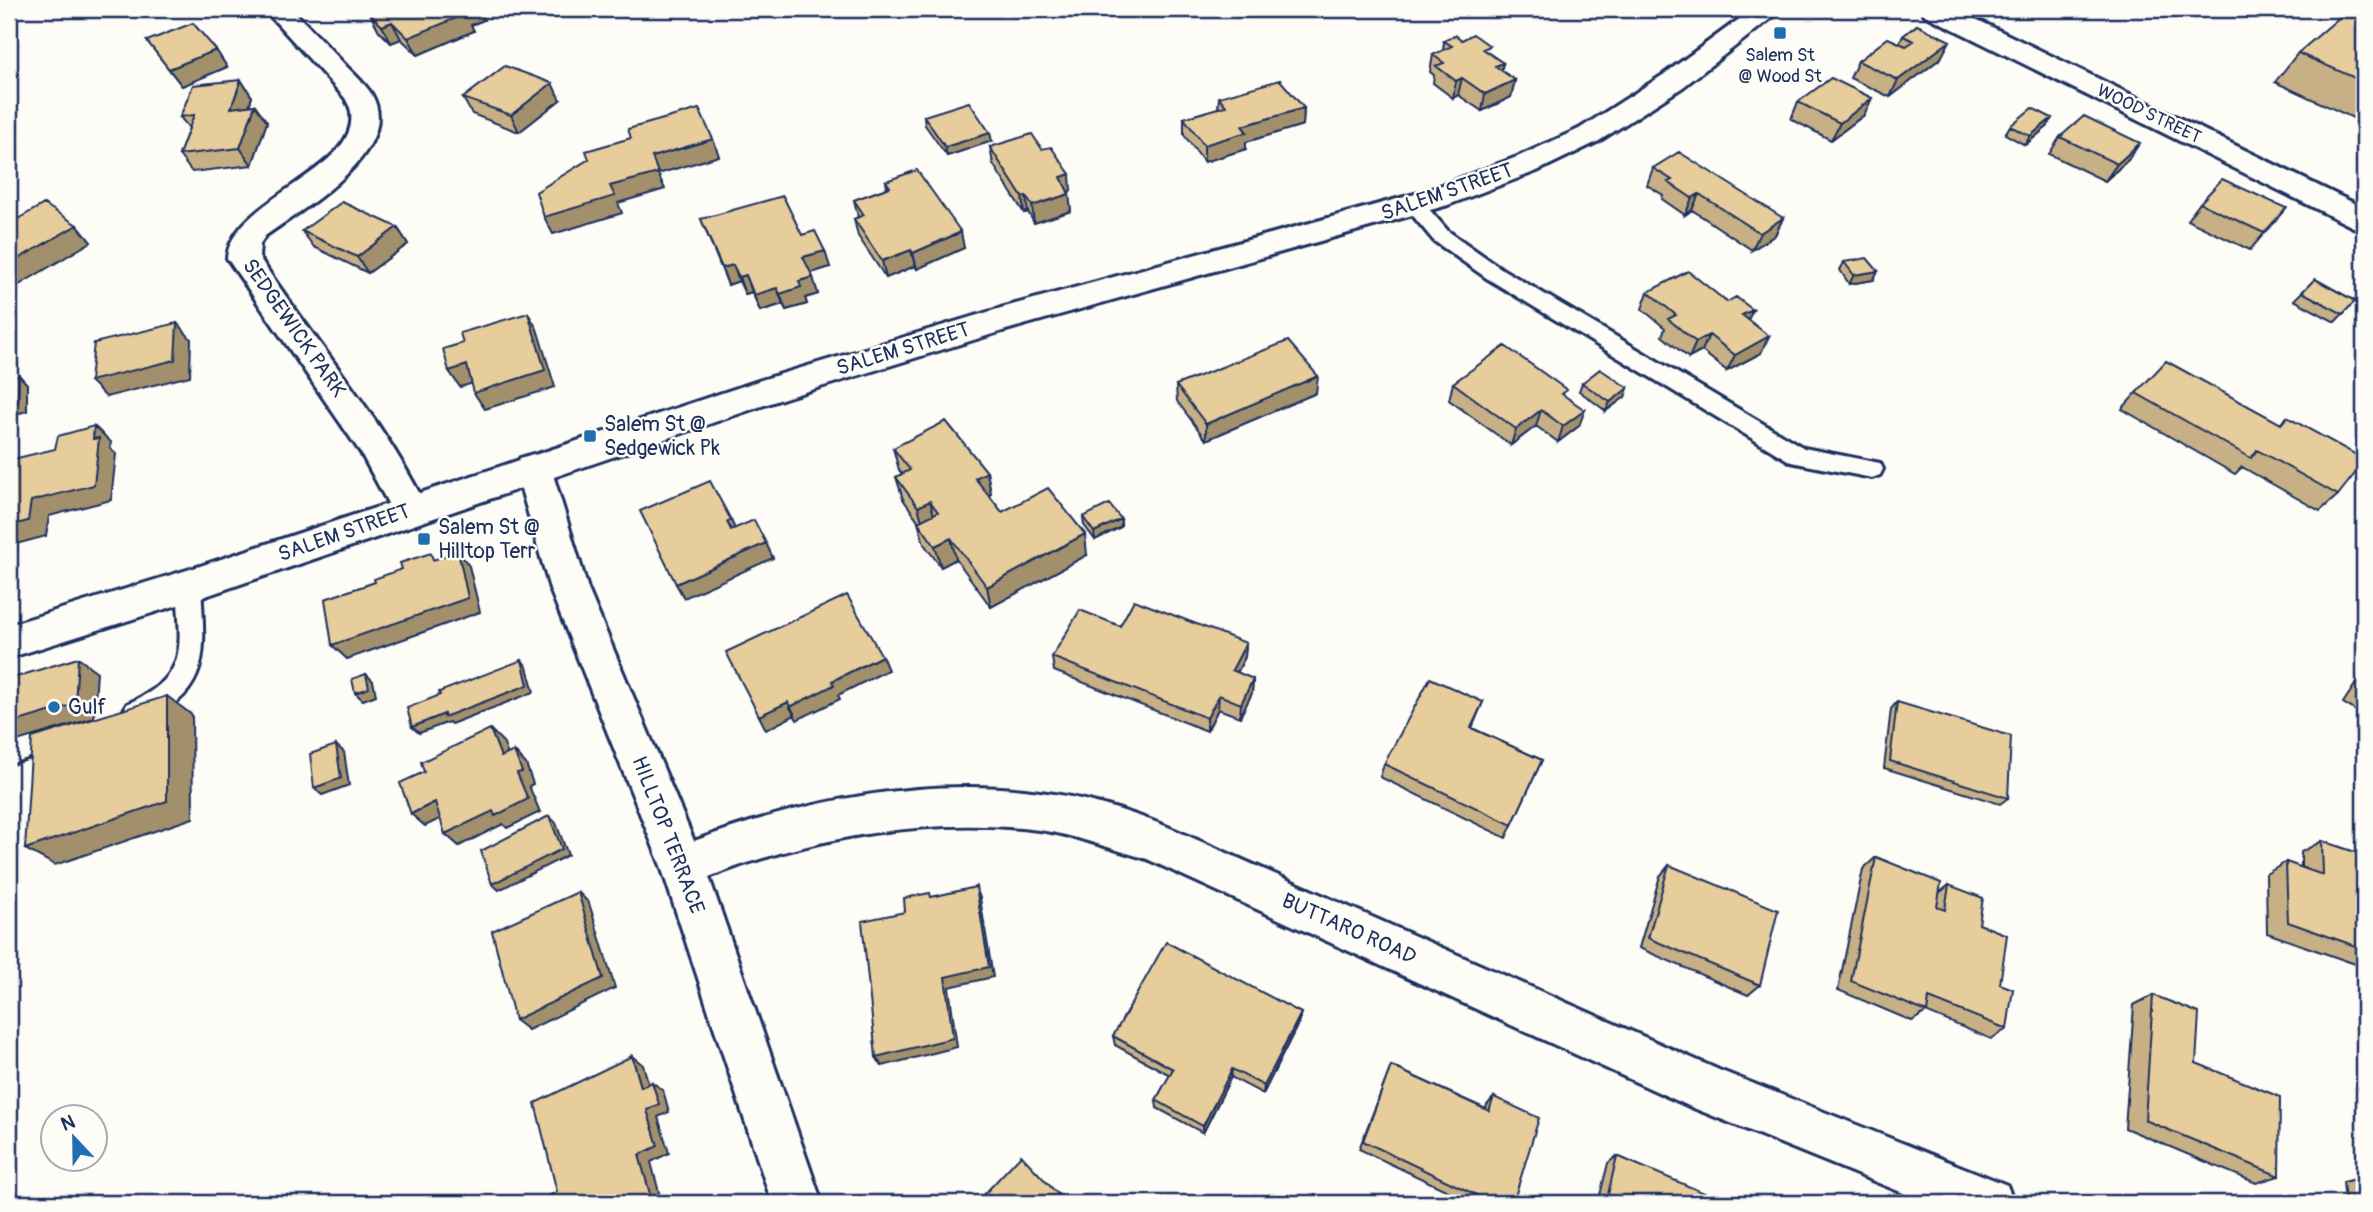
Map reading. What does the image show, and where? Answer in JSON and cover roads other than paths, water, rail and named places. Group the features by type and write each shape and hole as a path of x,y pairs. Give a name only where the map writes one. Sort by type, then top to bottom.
{"street":[{"name":"SEDGEWICK PARK","path":"277,9 358,94 366,108 367,124 360,142 344,160 254,229 244,244 243,258 354,414 391,472 410,510"},
{"name":"SALEM STREET","path":"9,642 189,586 773,389 1001,320 1414,205 1527,164 1589,135 1674,81 1770,9"},
{"name":"WOOD STREET","path":"1934,9 2364,220"},
{"name":"HILLTOP TERRACE","path":"533,468 569,589 683,866 797,1203"},
{"name":"BUTTARO ROAD","path":"683,866 757,839 790,831 939,809 980,806 1015,808 1078,820 1153,841 1708,1090 1989,1203"}],"lane":[{"path":"1414,205 1441,236 1495,274 1799,456 1872,470"},
{"path":"112,719 158,702 183,680 191,656 189,586"},
{"path":"9,752 86,728"}],"place":[{"name":"Salem St @ Wood St","path":"1780,33"},
{"name":"Salem St @ Sedgewick Pk","path":"590,436"},
{"name":"Salem St @ Hilltop Terr","path":"424,539"},
{"name":"Gulf","path":"54,707"}]}
